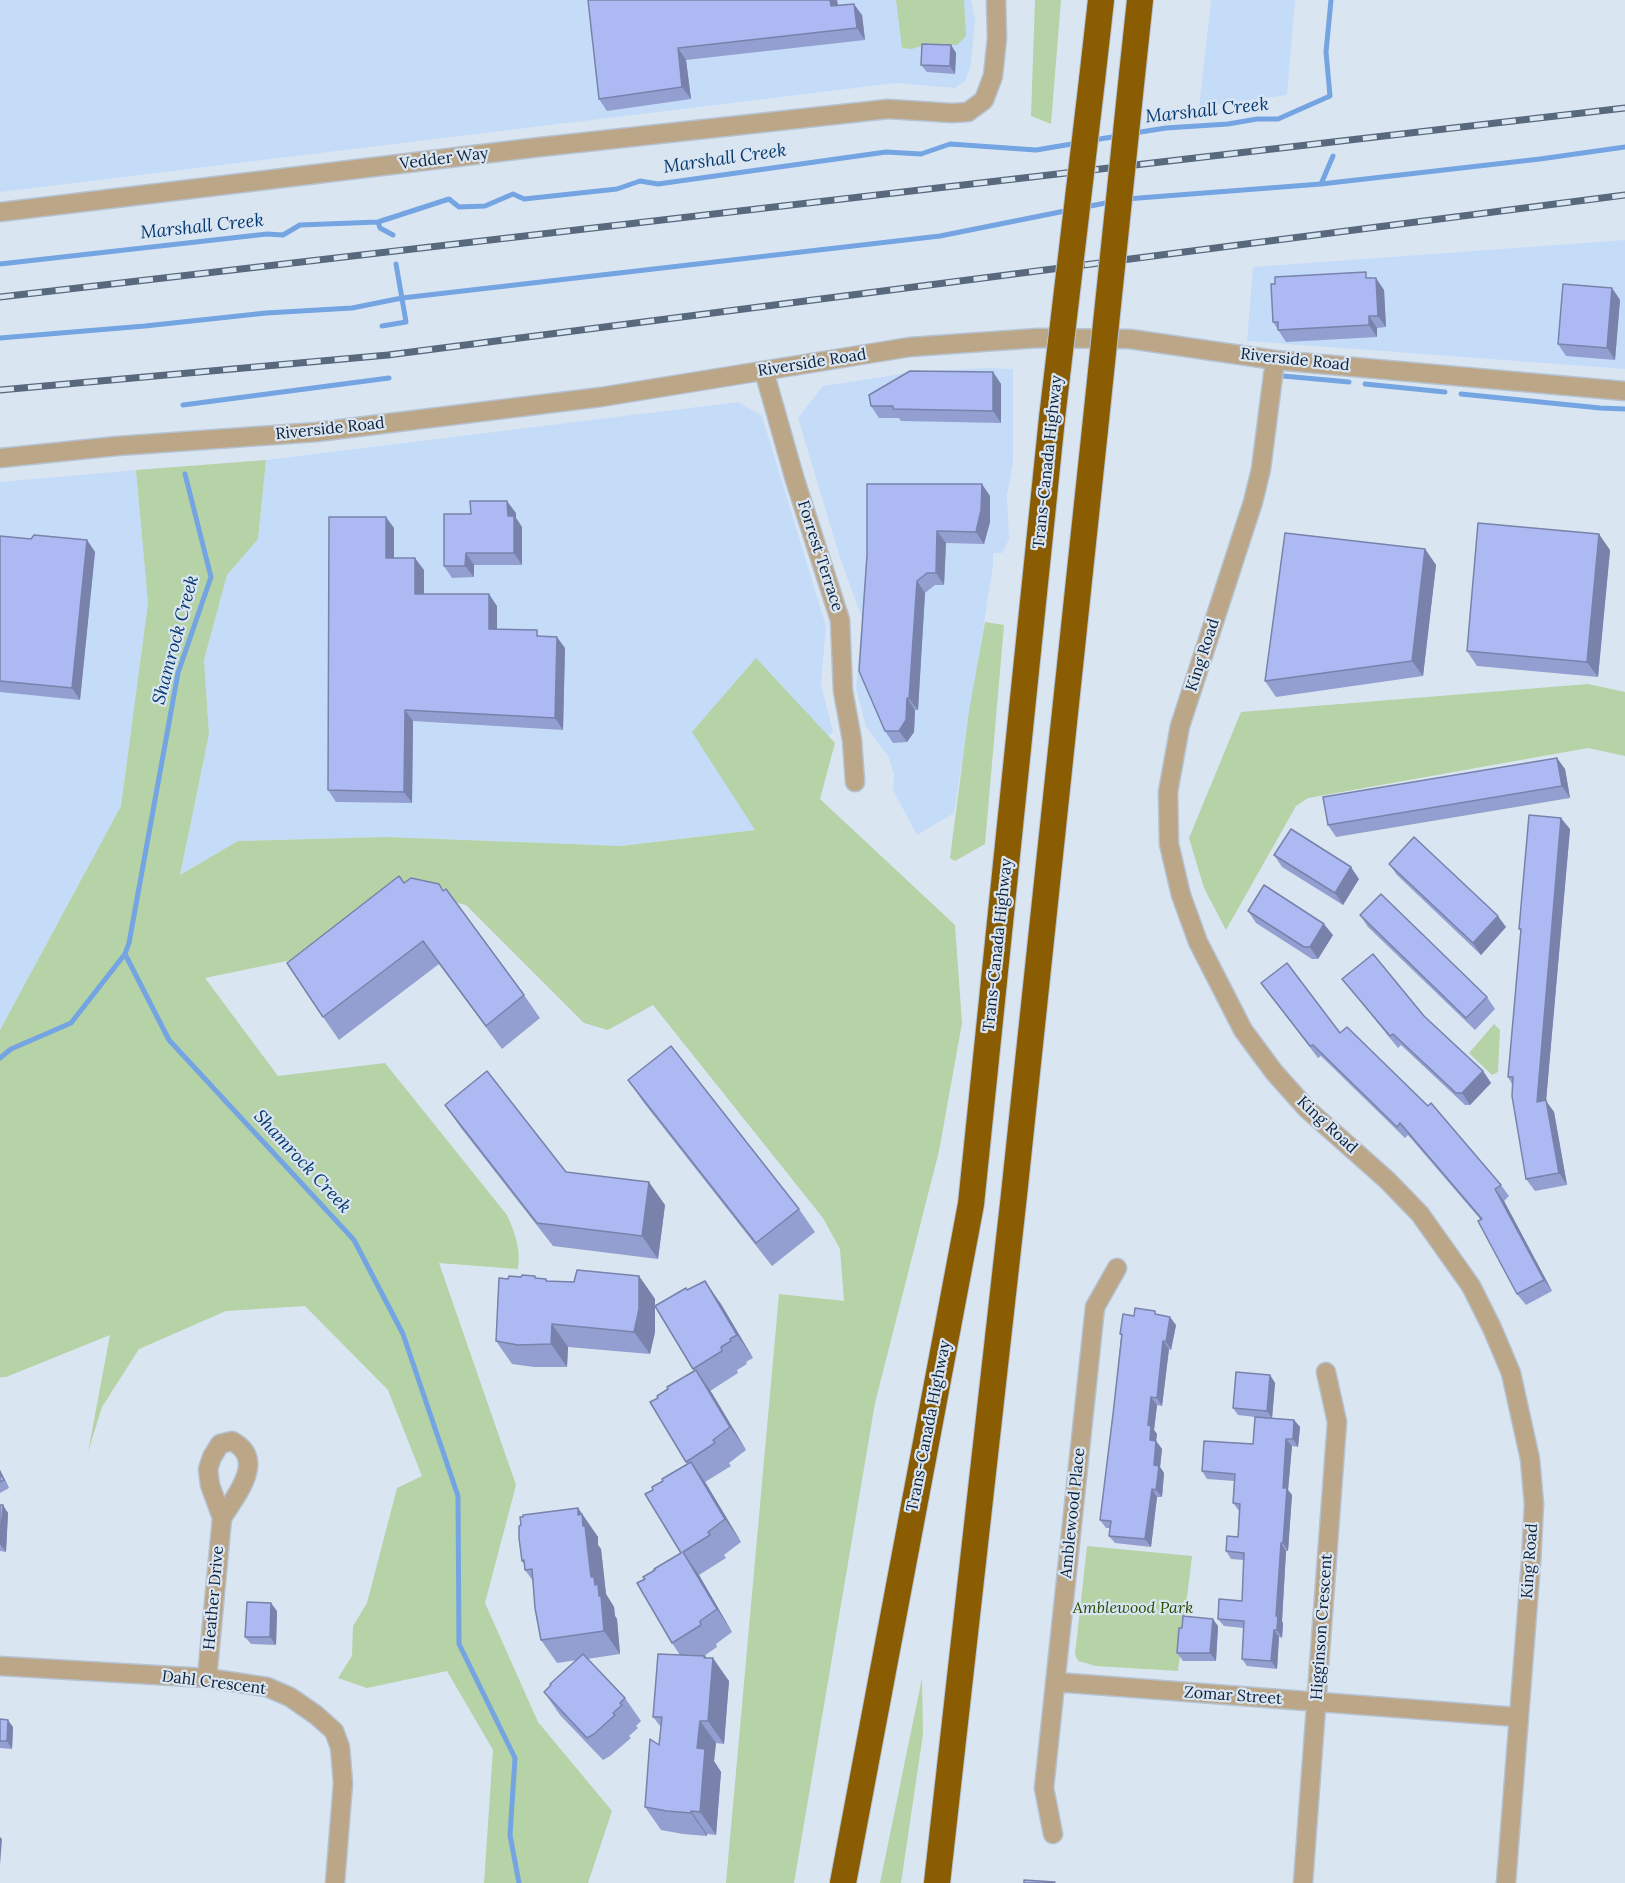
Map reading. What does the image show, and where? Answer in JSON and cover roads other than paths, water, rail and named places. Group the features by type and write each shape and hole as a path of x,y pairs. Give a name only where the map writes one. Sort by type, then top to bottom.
{"highway":[{"name":"Trans-Canada Highway","path":"843,1883 971,1204 1052,418 1100,0"},
{"path":"937,1883 1013,1207 1140,0"}],"street":[{"name":"Vedder Way","path":"0,212 550,146 888,109 952,113 968,111 984,100 993,76 997,38 996,0"},
{"name":"Riverside Road","path":"0,458 117,446 317,432 601,397 910,347 1038,338 1130,339 1275,360 1625,391"},
{"name":"King Road","path":"1275,360 1261,469 1253,502 1180,726 1168,792 1169,844 1181,895 1198,942 1243,1030 1274,1072 1307,1109 1387,1179 1420,1214 1471,1286 1511,1372 1530,1459 1534,1504 1506,1883"},
{"name":"Forrest Terrace","path":"764,371 785,449 840,620 843,691 852,740 855,782"},
{"name":"Amblewood Place","path":"1053,1834 1044,1788 1095,1307 1117,1268"},
{"name":"Higginson Crescent","path":"1303,1883 1337,1422 1326,1372"},
{"name":"Heather Drive","path":"207,1678 222,1518"},
{"name":"Dahl Crescent","path":"0,1665 207,1678 267,1687 290,1697 334,1731 340,1747 343,1783 335,1883"},
{"name":"Zomar Street","path":"1055,1682 1517,1717"}],"waterway":[{"name":"Marshall Creek","path":"1134,133 1257,119 1278,119 1330,96 1326,52 1331,0"},
{"name":"Marshall Creek","path":"1093,140 1119,136"},
{"name":"Marshall Creek","path":"0,264 267,234 283,235 300,225 378,222 449,199 459,207 485,206 513,194 524,199 617,189 640,181 658,184 886,152 921,154 950,144 1036,150 1078,143"},
{"path":"1321,184 1625,147"},
{"path":"1126,199 1321,184 1333,156"},
{"path":"1085,207 1111,202"},
{"path":"0,338 266,313 352,308 402,298 940,236 1070,210"},
{"path":"378,222 380,228 393,235"},
{"path":"382,326 406,322 396,264"},
{"path":"1283,376 1349,382"},
{"path":"183,405 389,378"},
{"path":"1365,384 1445,392"},
{"path":"1461,394 1625,409"},
{"name":"Shamrock Creek","path":"0,1058 11,1049 71,1023 125,954 129,943 178,673 211,577 185,474"},
{"name":"Shamrock Creek","path":"125,954 169,1040 354,1240 403,1334 458,1496 459,1644 515,1758 510,1835 519,1883"}],"railway":[{"path":"0,297 1625,108"},
{"path":"0,390 388,355 1625,195"}],"park label":[{"name":"Amblewood Park","path":"1133,1608"}]}
